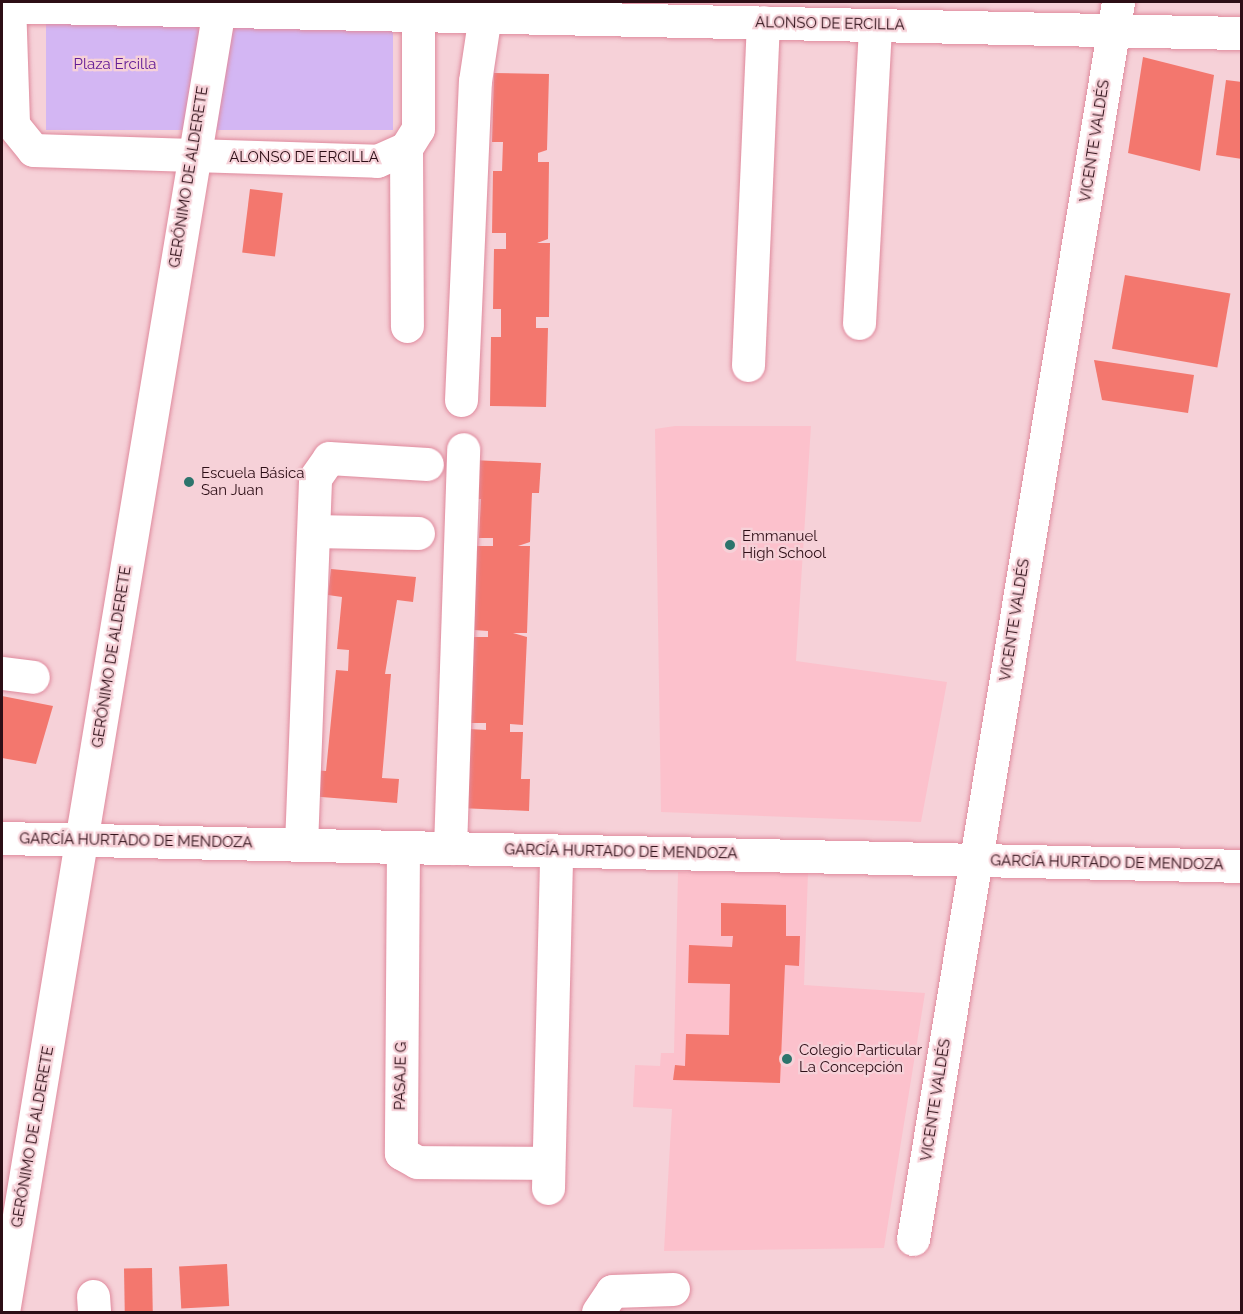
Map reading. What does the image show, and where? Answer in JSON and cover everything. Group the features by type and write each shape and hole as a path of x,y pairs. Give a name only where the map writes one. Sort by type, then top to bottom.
{"street":[{"name":"ALONSO DE ERCILLA","path":"406,148 377,161 43,153 23,143 12,115 7,4 418,8 485,15 763,22 804,12 875,25 1116,16 1242,33"},
{"name":"GERÓNIMO DE ALDERETE","path":"3,1312 12,1203 83,840 192,157 219,5"},
{"path":"407,326 406,148 421,118 418,8"},
{"path":"461,400 475,81 485,15"},
{"name":"VICENTE VALDÉS","path":"913,1239 974,860 1116,16"},
{"path":"748,365 763,22"},
{"path":"859,323 875,25"},
{"path":"450,848 463,449"},
{"path":"301,845 315,478 329,458 427,464"},
{"path":"314,531 417,533"},
{"name":"GARCÍA HURTADO DE MENDOZA","path":"2,838 1242,866"},
{"name":"PASAJE G","path":"403,847 401,1154 417,1162 548,1176 556,851"},
{"path":"598,1312 612,1291 673,1289"}],"shaded area":[{"name":"Emmanuel High School","path":"675,426 811,426 796,661 947,682 921,822 661,812 655,429"},
{"name":"Colegio Particular La Concepción","path":"678,872 808,873 804,985 925,993 884,1248 664,1251 672,1109 633,1107 635,1065 660,1066 661,1053 674,1053"}],"green space":[{"name":"Plaza Ercilla","path":"46,2 393,2 393,130 46,130"}],"building":[{"path":"1143,57 1214,75 1200,171 1128,153"},
{"path":"494,73 549,74 547,150 538,153 538,162 549,162 548,239 537,243 550,243 549,317 536,317 536,328 548,328 546,407 490,406 491,337 501,337 501,309 493,309 494,249 506,249 506,233 492,233 493,171 502,171 503,142 492,142"},
{"path":"1226,80 1242,82 1242,159 1216,155"},
{"path":"250,189 283,193 275,257 242,253"},
{"path":"1125,275 1230,294 1217,367 1112,349"},
{"path":"1094,360 1194,375 1188,413 1102,400"},
{"path":"472,460 541,463 539,493 532,493 530,542 518,546 530,546 527,633 513,633 527,637 523,725 510,724 510,732 523,732 521,779 530,779 529,811 460,808 469,729 486,730 486,723 470,723 473,637 488,637 488,631 474,630 477,546 493,546 493,538 479,538 481,499 471,499"},
{"path":"331,569 416,577 413,602 397,600 385,674 391,674 382,778 399,779 397,803 309,796 311,770 326,771 336,670 348,671 349,650 337,649 342,597 328,595"},
{"path":"2,696 53,706 36,764 2,758"},
{"path":"721,903 786,905 786,936 800,936 799,966 785,965 780,1083 673,1080 675,1065 685,1066 686,1034 729,1035 730,984 688,983 689,945 732,947 733,936 721,936"},
{"path":"227,1264 229,1306 181,1308 179,1267"},
{"path":"124,1268 152,1268 153,1312 125,1312"}],"place":[{"name":"Escuela Básica San Juan","path":"189,482"},
{"name":"Emmanuel High School","path":"730,545"},
{"name":"Colegio Particular La Concepción","path":"787,1059"}]}
